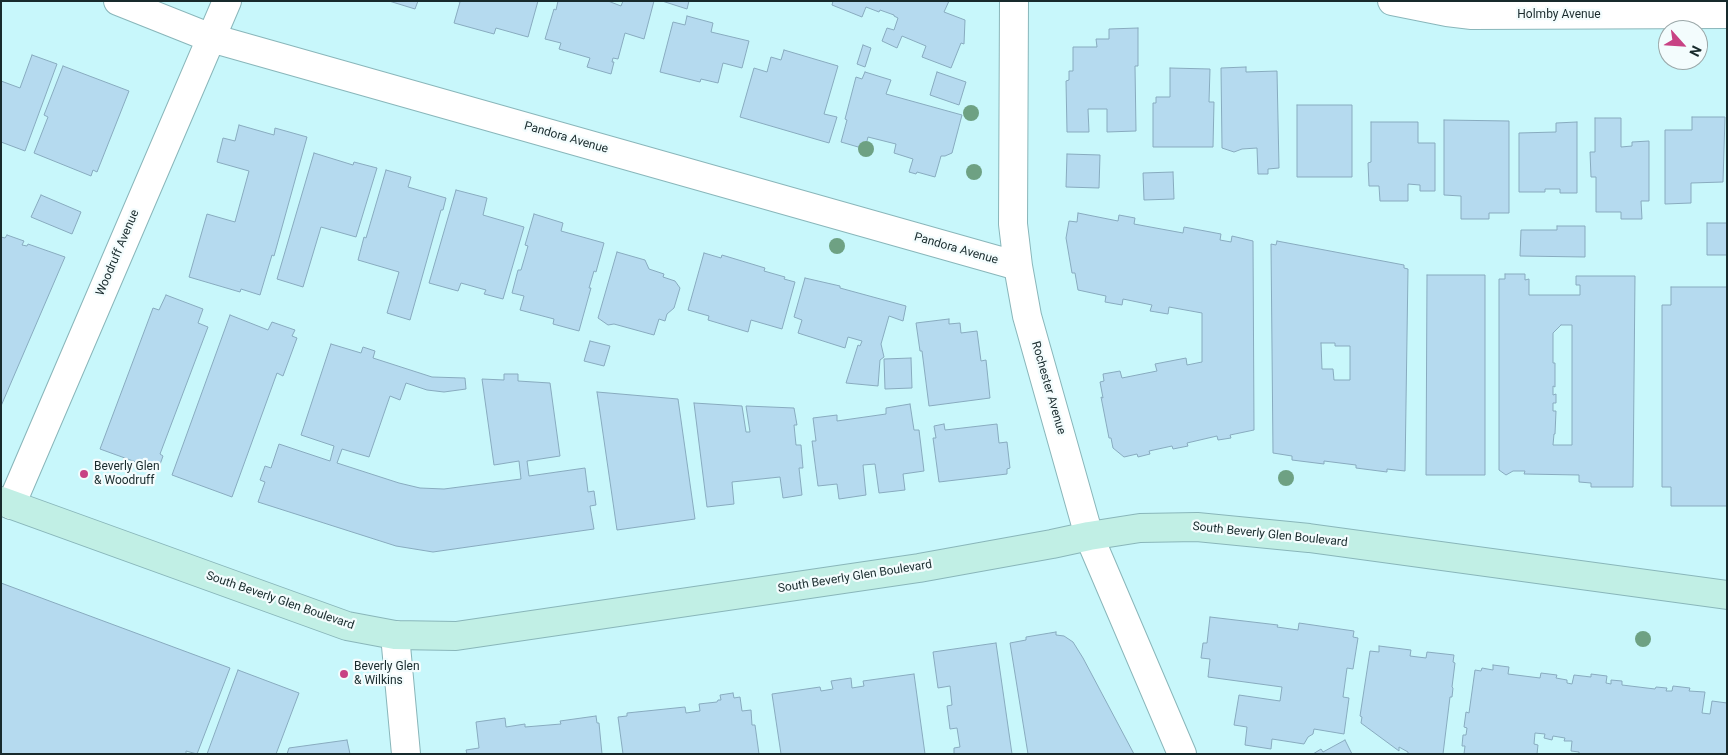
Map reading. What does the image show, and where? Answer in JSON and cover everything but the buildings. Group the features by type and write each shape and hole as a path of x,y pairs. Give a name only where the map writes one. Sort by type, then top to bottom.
{"main road":[{"name":"South Beverly Glen Boulevard","path":"6,503 347,626 395,635 456,636 919,568 1140,528 1198,527 1309,538 1727,595"}],"street":[{"name":"Pandora Avenue","path":"118,1 211,38 1018,266"},
{"name":"Woodruff Avenue","path":"6,503 227,1"},
{"name":"Rochester Avenue","path":"1014,1 1013,224 1027,316 1089,536 1182,754"},
{"name":"Holmby Avenue","path":"1392,1 1472,15 1727,14"},
{"path":"395,635 406,754"}],"place":[{"name":"Beverly Glen & Woodruff","path":"84,474"},
{"name":"Beverly Glen & Wilkins","path":"344,674"}]}
